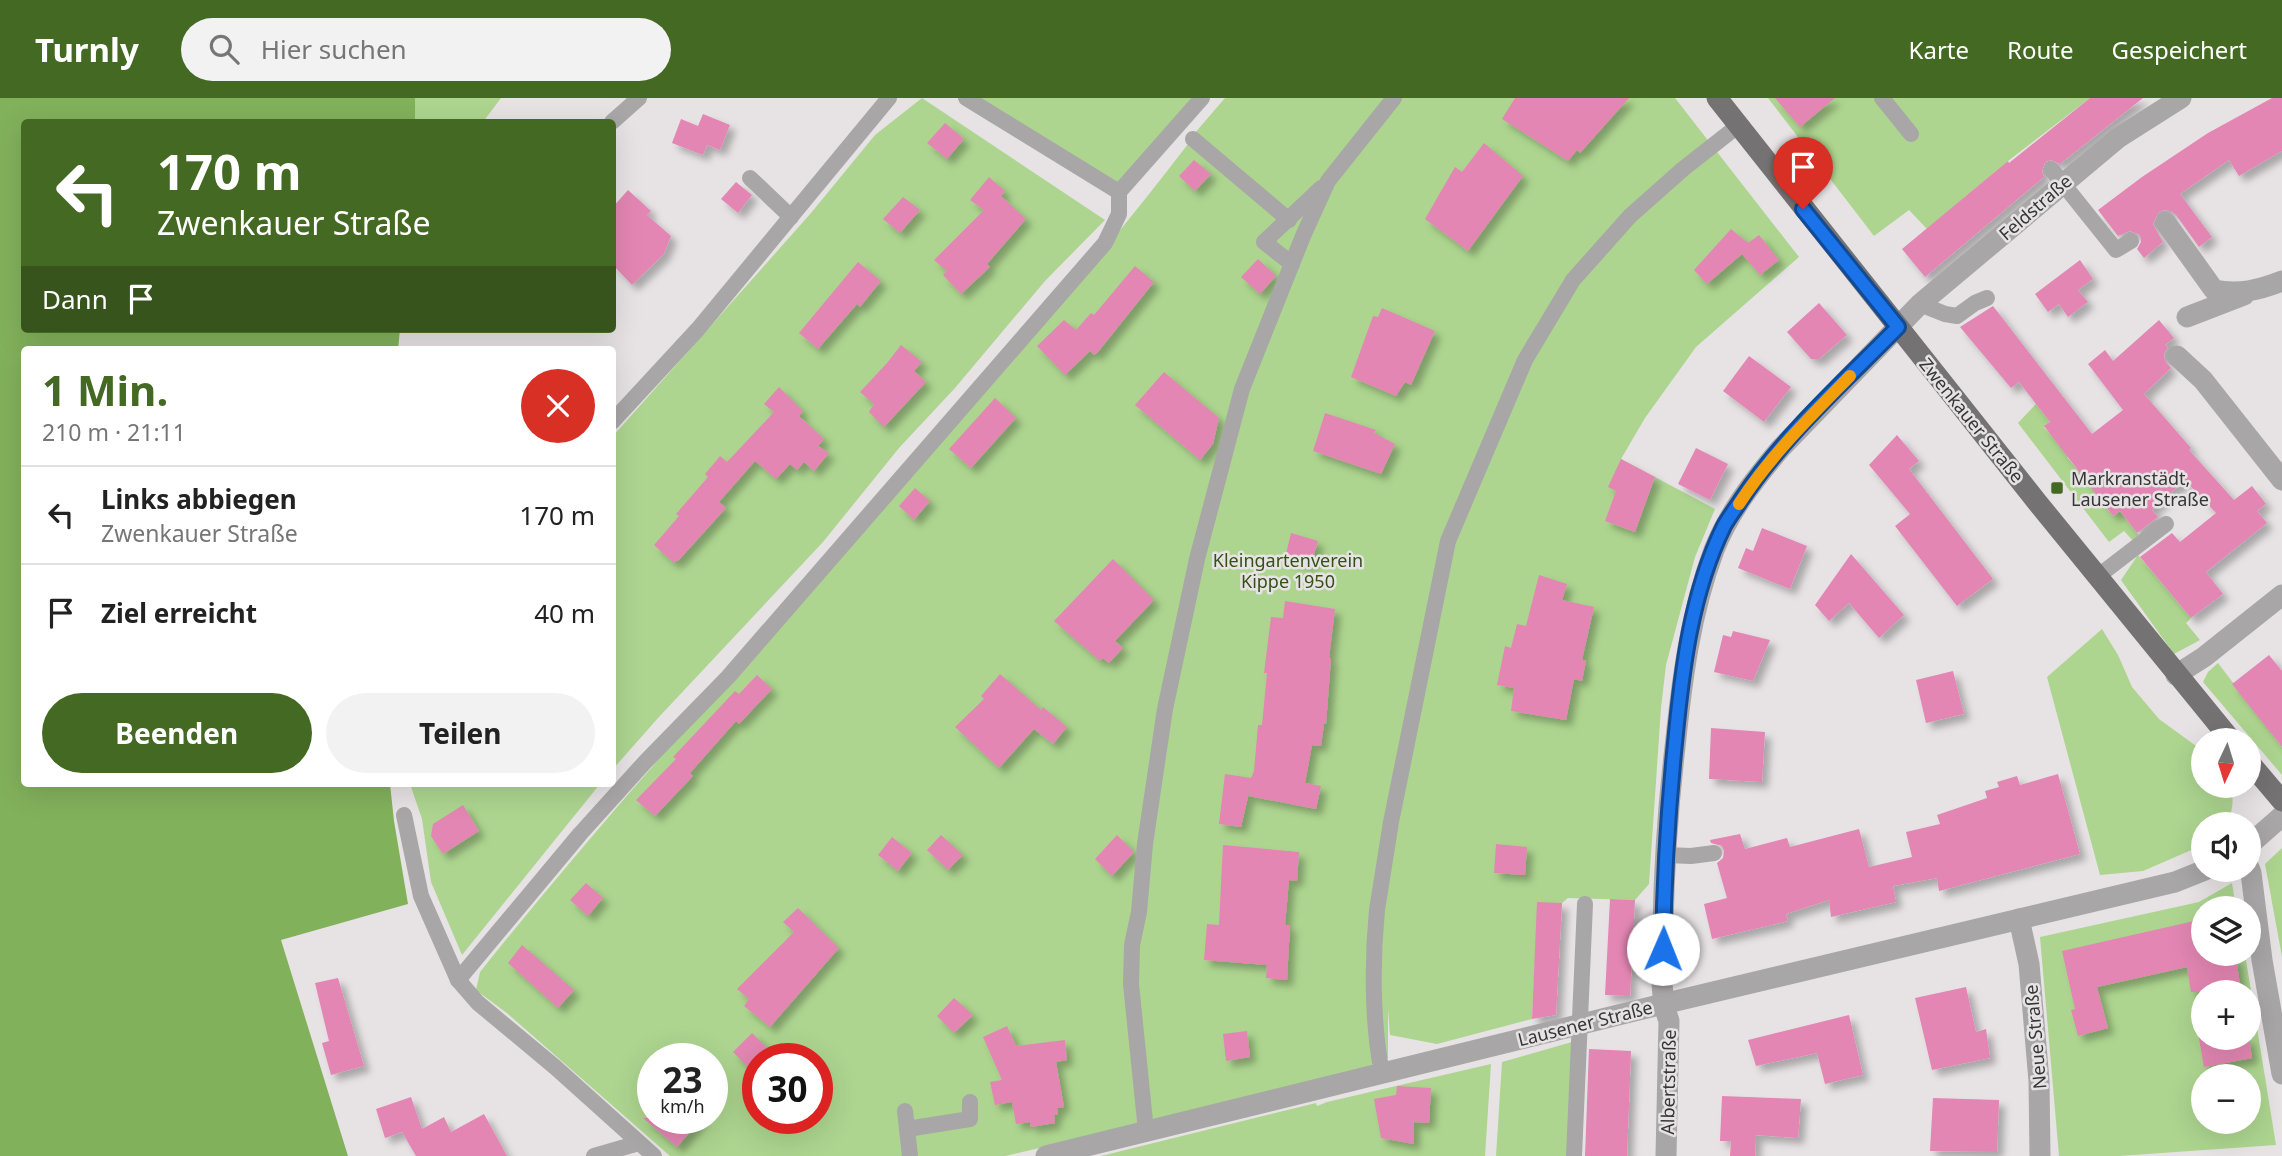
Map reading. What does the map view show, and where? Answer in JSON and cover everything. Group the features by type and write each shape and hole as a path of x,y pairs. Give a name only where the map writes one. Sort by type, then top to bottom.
{"main road":[{"name":"Zwenkauer Straße","path":"1717,98 2097,577 2221,728"},
{"path":"2261,776 2282,801"}],"street":[{"name":"Feldstraße","path":"1898,327 2057,177 2181,98"},
{"path":"2166,223 2214,290 2229,293 2255,291"},
{"path":"2187,317 2282,281"},
{"name":"Albertstraße","path":"1666,1156 1669,1021 1662,1004 1665,855 1681,689 1688,639 1699,596 1725,525 1759,474 1898,327"},
{"path":"2177,356 2203,380 2282,480"},
{"path":"2176,675 2226,630 2282,595"},
{"path":"2261,834 2282,816"},
{"name":"Lausener Straße","path":"1046,1156 1662,1004 2175,882 2191,876"},
{"path":"2253,882 2262,960 2282,1074"},
{"name":"Neue Straße","path":"2019,919 2029,964 2039,1081 2040,1156"}],"lane":[{"path":"615,119 639,98"},
{"path":"616,418 698,329 889,98"},
{"path":"966,98 1119,192"},
{"path":"458,979 580,834 646,761 736,669 1105,243 1119,214 1119,192 1202,98"},
{"path":"1292,264 1264,242 1328,181 1394,98"},
{"path":"1881,98 1911,134"},
{"path":"1382,1073 1374,978 1373,943 1377,910 1424,657 1450,535 1525,360 1573,280 1636,210 1739,125"},
{"path":"1193,139 1289,220"},
{"path":"2057,177 2116,250 2131,241"},
{"path":"750,178 791,217"},
{"path":"1146,1131 1131,985 1132,945 1139,912 1149,815 1165,709 1197,559 1242,389 1328,181"},
{"path":"1920,304 1958,316 1987,298"},
{"path":"2097,577 2166,524"},
{"path":"404,815 421,896 458,979 478,1003 555,1067 654,1156"},
{"path":"1665,855 1714,853"},
{"path":"1574,1156 1585,904"},
{"path":"907,1129 970,1118 970,1102"},
{"path":"905,1111 911,1156"},
{"path":"594,1156 639,1143"}],"green space":[{"path":"0,98 415,98 415,119 21,119 21,333 400,333 398,346 21,346 21,787 390,787 408,904 281,940 348,1156 0,1156"},
{"path":"415,98 501,98 485,119 415,119"},
{"path":"922,98 1105,220 1045,281 955,388 899,448 823,542 616,766 616,433 811,213 875,135"},
{"path":"970,98 1202,98 1119,192"},
{"name":"Kleingartenverein Kippe 1950","path":"1225,98 1675,98 1799,257 1696,347 1645,418 1621,459 1715,509 1695,557 1666,665 1649,884 1635,900 1568,898 1562,903 1538,903 1532,1019 1437,1044 1390,1035 1388,1009 1388,1058 1372,1063 1372,1071 1005,1156 670,1156 645,1134 728,1134 728,1043 637,1043 637,1127 508,1014 476,990 480,972 657,761 1021,349 1110,243"},
{"path":"1768,98 2090,98 2008,161 1927,229 1909,210 1874,236"},
{"path":"2036,404 2050,422 2044,427 2053,437 2059,433 2073,452 2067,457 2083,477 2090,472 2105,506 2113,516 2120,511 2140,537 2134,542 2124,531 2109,542 2018,423"},
{"path":"2138,555 2191,618 2186,623 2200,640 2174,654 2121,580"},
{"path":"2102,629 2118,655 2132,687 2159,719 2191,742 2191,798 2233,798 2231,812 2191,812 2191,850 2143,871 2100,875 2047,677"},
{"path":"2218,663 2282,747 2282,775 2261,750 2261,728 2242,728 2203,682 2208,672"},
{"path":"411,787 598,787 462,955 431,882 422,819"},
{"path":"2282,848 2282,957 2265,864"},
{"path":"2232,883 2234,896 2209,896"},
{"path":"2191,904 2191,966 2247,966 2249,980 2191,980 2191,1050 2261,1050 2276,1145 2119,1156 2059,1156 2040,937"},
{"path":"1579,1040 1574,1156 1496,1156 1502,1062"},
{"path":"1491,1064 1485,1156 1101,1156 1316,1103 1317,1106"}],"building":[{"path":"1515,98 1629,98 1580,153 1577,150 1568,161 1502,119"},
{"path":"1775,98 1835,98 1800,127"},
{"path":"2090,98 2143,98 2060,164 2051,160 2045,162 2042,171 2044,177 1925,277 1902,249 2008,161 2009,163"},
{"path":"2272,98 2282,98 2282,151 2239,176 2229,160 2180,194 2212,237 2199,247 2176,215 2164,210 2158,213 2153,224 2163,242 2144,258 2137,249 2141,242 2140,235 2130,231 2118,236 2098,210 2208,133"},
{"path":"703,114 730,125 720,150 707,145 703,155 672,143 681,119 698,126"},
{"path":"945,123 964,139 947,159 927,143"},
{"path":"1484,143 1523,176 1468,251 1425,219 1455,167 1462,172"},
{"path":"1194,160 1211,174 1195,191 1179,176"},
{"path":"989,177 1005,191 1001,196 1026,219 987,264 990,267 961,294 943,275 947,271 934,260 984,210 970,200"},
{"path":"736,182 752,195 738,213 721,199"},
{"path":"628,190 651,211 647,215 671,236 664,254 632,285 616,268 616,204"},
{"path":"903,197 920,210 900,233 883,219"},
{"path":"1731,229 1748,243 1759,235 1779,260 1760,275 1742,254 1707,284 1694,270"},
{"path":"1258,259 1276,276 1260,294 1241,277"},
{"path":"2080,260 2093,279 2078,290 2088,302 2068,317 2059,304 2048,312 2035,294"},
{"path":"858,262 881,281 860,307 857,304 818,349 799,333"},
{"path":"1135,266 1154,282 1098,352 1094,355 1090,351 1065,375 1037,346 1064,320 1076,330 1091,313 1094,315"},
{"path":"1819,303 1847,335 1819,359 1811,359 1787,332"},
{"path":"1993,306 2092,434 2123,410 2088,364 2105,350 2113,361 2159,320 2174,338 2165,345 2168,347 2164,354 2165,361 2171,368 2144,394 2234,500 2252,486 2266,504 2257,511 2267,523 2206,572 2223,594 2191,618 2140,557 2172,533 2180,542 2216,513 2185,480 2152,510 2158,517 2137,533 2120,511 2113,516 2044,426 2050,422 2019,382 2011,388 1960,327"},
{"path":"1382,308 1435,331 1411,385 1405,382 1396,396 1351,377 1373,316 1378,317"},
{"path":"901,345 922,362 914,371 926,382 884,427 869,412 874,404 860,392"},
{"path":"1749,356 1791,387 1764,422 1723,391"},
{"path":"1164,372 1219,418 1213,444 1200,460 1135,405"},
{"path":"779,387 803,411 799,416 824,439 818,446 829,453 814,471 804,462 797,470 790,464 776,479 755,461 719,502 726,508 674,563 654,545 708,477 705,474 720,456 727,462 774,412 764,404"},
{"path":"995,398 1016,418 971,468 949,449"},
{"path":"1325,413 1376,430 1374,433 1395,444 1381,474 1313,451"},
{"path":"1897,435 1919,461 1909,469 1993,579 1957,606 1895,526 1910,514 1869,465"},
{"path":"1696,448 1728,464 1710,500 1678,484"},
{"path":"1621,459 1655,477 1635,532 1605,521 1616,491 1608,487"},
{"path":"915,488 930,501 914,520 899,506"},
{"path":"1762,528 1807,546 1790,589 1738,568 1746,548 1753,551"},
{"path":"1291,533 1318,541 1311,565 1285,558"},
{"path":"1851,554 1904,615 1879,638 1849,603 1829,621 1815,605"},
{"path":"1113,559 1154,600 1115,641 1123,648 1109,663 1103,658 1100,661 1054,621"},
{"path":"1539,575 1567,584 1562,600 1594,607 1582,660 1586,661 1582,681 1574,679 1566,720 1511,711 1514,688 1497,685 1505,646 1511,648 1517,624 1526,626"},
{"path":"1285,601 1335,609 1329,658 1326,724 1321,746 1312,745 1305,783 1321,786 1316,809 1249,796 1251,784 1241,827 1219,824 1225,774 1251,778 1254,771 1258,725 1262,725 1267,673 1264,673 1271,617 1283,618"},
{"path":"1733,631 1770,640 1753,681 1714,672 1723,635 1731,637"},
{"path":"2269,655 2282,671 2282,747 2232,684"},
{"path":"1953,671 1964,714 1926,723 1916,680"},
{"path":"1000,674 1041,710 1043,707 1067,727 1053,744 1034,729 999,768 955,727 984,699 981,696"},
{"path":"757,675 772,689 739,724 736,721 690,773 693,776 655,816 636,800 735,691 739,694"},
{"path":"1711,728 1765,732 1762,782 1709,779"},
{"path":"2058,774 2080,854 1939,891 1937,878 1893,886 1896,902 1831,917 1829,900 1786,914 1788,921 1712,939 1704,904 1727,898 1717,863 1723,858 1724,851 1722,846 1711,843 1710,840 1740,834 1745,849 1787,838 1790,847 1859,829 1869,867 1912,857 1906,832 1940,824 1937,815 1987,798 1985,791 1999,787 1997,782 2017,776 2020,785"},
{"path":"463,805 479,831 443,854 431,836 433,824"},
{"path":"941,835 963,855 948,870 927,850"},
{"path":"1117,835 1134,852 1112,876 1095,859"},
{"path":"892,837 912,853 898,871 878,855"},
{"path":"1496,844 1527,847 1525,875 1494,873"},
{"path":"1223,845 1299,852 1297,881 1289,880 1285,925 1290,925 1287,980 1266,978 1267,965 1204,960 1207,924 1219,925"},
{"path":"586,883 603,898 588,916 570,900"},
{"path":"1610,899 1635,900 1630,996 1605,995"},
{"path":"1537,902 1562,903 1556,1015 1532,1019"},
{"path":"798,908 839,948 770,1027 744,1006 749,999 737,989 794,932 783,922"},
{"path":"2191,922 2191,966 2237,966 2239,980 2191,980 2191,992 2187,967 2097,987 2108,1028 2078,1036 2062,951"},
{"path":"522,945 574,990 558,1008 508,963"},
{"path":"338,978 364,1066 331,1075 322,1043 329,1041 315,983"},
{"path":"1966,987 1976,1032 1986,1029 1990,1058 1932,1070 1915,998"},
{"path":"954,998 973,1015 954,1033 937,1016"},
{"path":"1849,1015 1863,1075 1825,1084 1817,1053 1756,1066 1748,1040"},
{"path":"1007,1026 1016,1046 1065,1040 1067,1060 1056,1062 1064,1107 1057,1108 1055,1123 1031,1127 1030,1122 1016,1124 1012,1102 995,1105 990,1082 1002,1080 983,1037"},
{"path":"1247,1031 1250,1057 1226,1061 1223,1034"},
{"path":"752,1033 762,1043 742,1043"},
{"path":"742,1043 742,1061 733,1052"},
{"path":"1589,1049 1631,1051 1627,1156 1585,1156"},
{"path":"2201,1050 2251,1050 2252,1058 2203,1064"},
{"path":"1397,1086 1431,1088 1429,1123 1414,1122 1414,1144 1381,1138 1374,1099 1396,1095"},
{"path":"1722,1096 1801,1099 1798,1138 1756,1135 1755,1156 1730,1156 1731,1141 1720,1141"},
{"path":"411,1097 422,1129 444,1117 451,1132 484,1114 507,1156 416,1156 402,1132 385,1138 376,1109"},
{"path":"1933,1098 1999,1100 1997,1152 1930,1151"},
{"path":"662,1134 688,1134 677,1147"}],"slow traffic":[{"path":"1739,504 1780,449 1850,376"}],"place":[{"name":"Markranstädt, Lausener Straße","path":"2057,488"}],"route":[{"path":"1663,949 1665,855 1681,689 1693,618 1714,552 1725,525 1759,474 1800,427 1898,327 1803,209"}]}
